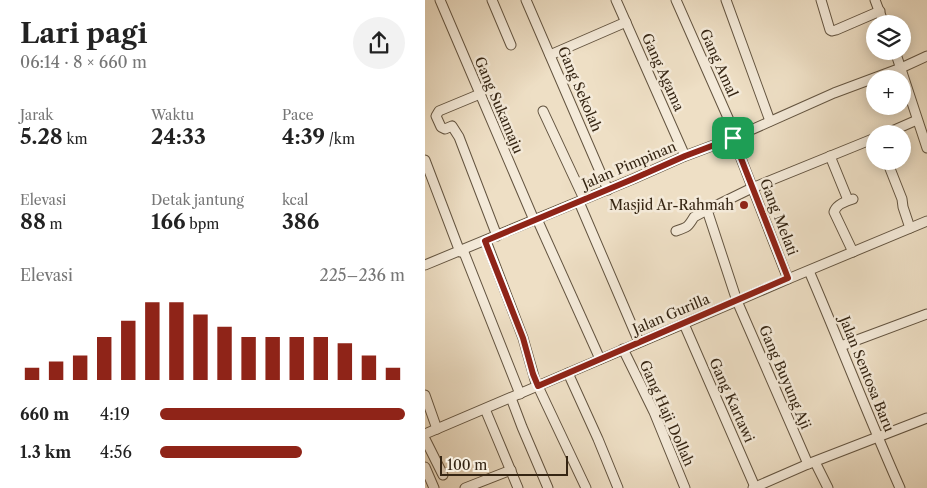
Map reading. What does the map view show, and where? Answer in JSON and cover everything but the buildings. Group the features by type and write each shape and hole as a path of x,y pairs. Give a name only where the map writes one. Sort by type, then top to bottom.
{"street":[{"name":"Gang Sukamaju","path":"440,0 535,219 600,359"},
{"path":"492,0 511,45"},
{"name":"Gang Sekolah","path":"526,0 608,190"},
{"name":"Gang Agama","path":"616,0 685,156"},
{"name":"Gang Amal","path":"676,0 734,137"},
{"path":"726,0 770,121"},
{"path":"821,0 831,31 880,11"},
{"path":"875,0 881,15"},
{"path":"550,55 625,22"},
{"name":"Jalan Pimpinan","path":"905,70 927,56"},
{"name":"Jalan Pimpinan","path":"425,265 582,201 834,93 866,83"},
{"path":"480,94 439,111 436,116 441,127 444,129 453,127 459,137 497,236"},
{"path":"911,101 927,148"},
{"path":"543,111 639,342"},
{"path":"906,125 917,120"},
{"name":"Gang Melati","path":"734,137 788,278"},
{"path":"676,231 691,224 693,217 753,188 866,142"},
{"path":"830,156 851,200 836,208 834,212 853,252"},
{"path":"425,160 520,394"},
{"path":"891,170 902,199 909,228"},
{"name":"Gang Buyung Aji","path":"707,210 737,301 812,463 828,488"},
{"name":"Jalan Gurilla","path":"425,434 788,278 927,221"},
{"path":"485,241 523,338 533,374 586,488"},
{"name":"Jalan Sentosa Baru","path":"809,270 877,438 900,488"},
{"path":"841,346 927,314"},
{"name":"Gang Kartawi","path":"684,324 754,488"},
{"name":"Gang Haji Dollah","path":"623,349 654,412 685,488"},
{"path":"568,373 618,488"},
{"path":"425,395 437,429"},
{"path":"511,398 521,427 549,488"},
{"path":"485,409 519,488"},
{"path":"754,488 767,485 812,463 927,418"},
{"path":"425,439 443,475"},
{"path":"425,467 434,488"},
{"path":"465,488 511,470"}],"place":[{"name":"Masjid Ar-Rahmah","path":"744,205"}],"route":[{"path":"733,138 788,278 538,386 523,338 485,241 685,156 733,138"}]}
